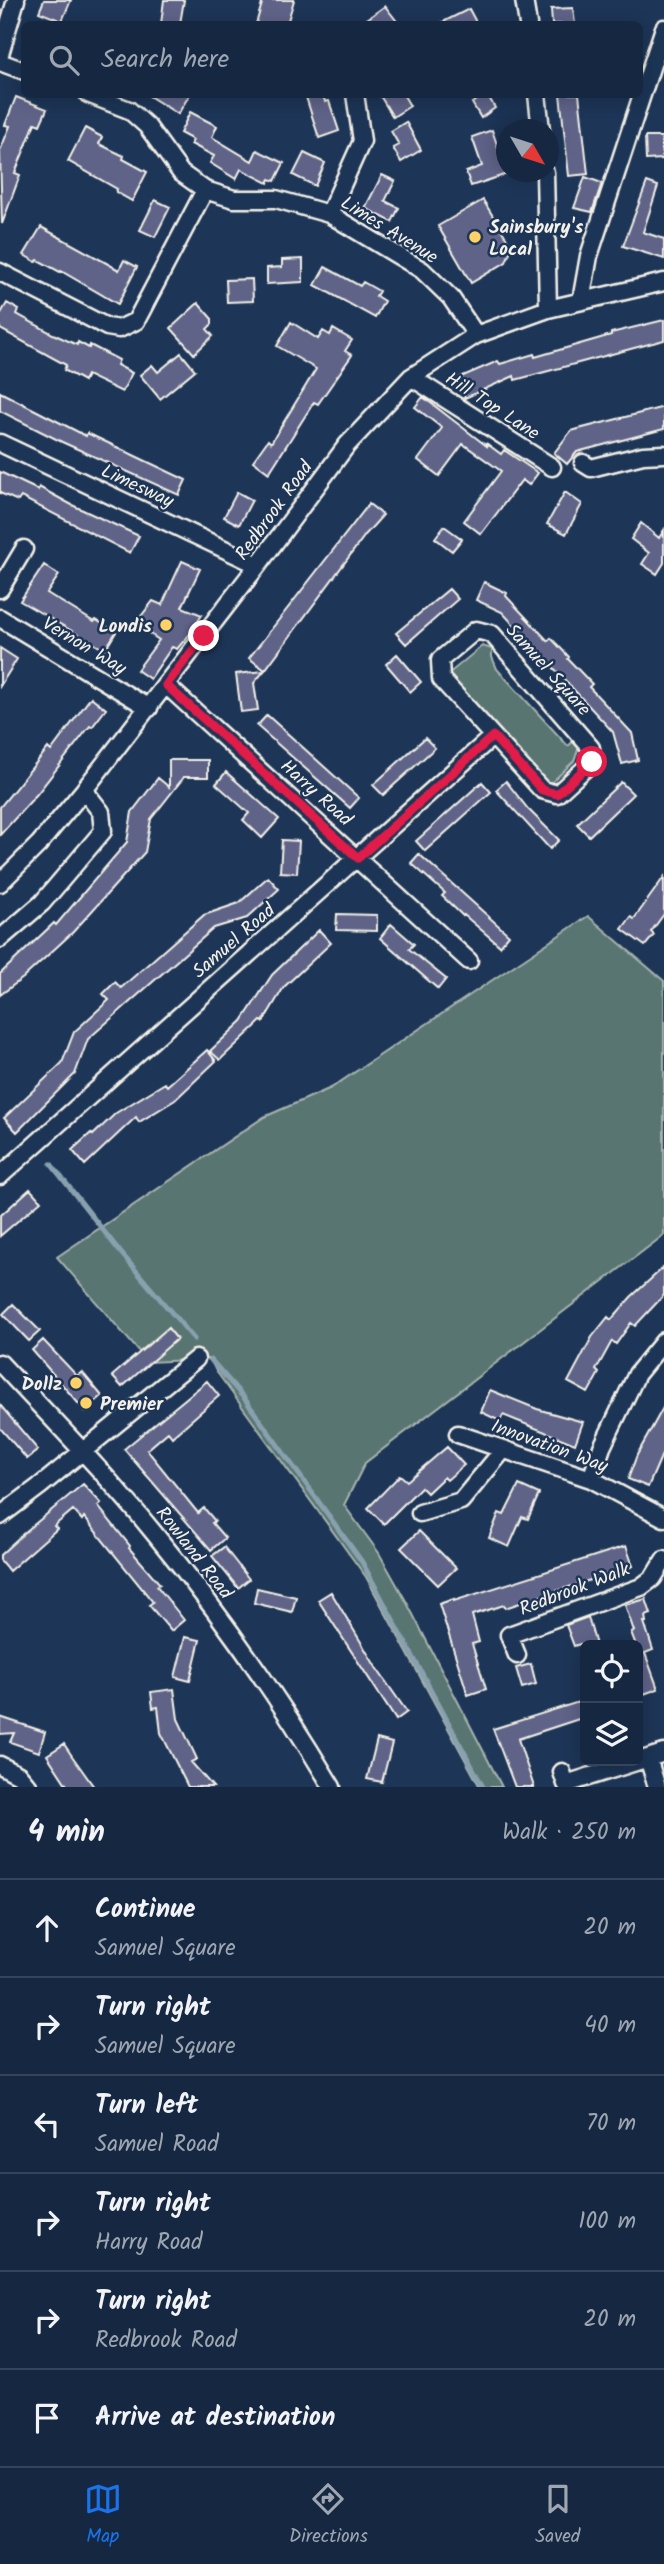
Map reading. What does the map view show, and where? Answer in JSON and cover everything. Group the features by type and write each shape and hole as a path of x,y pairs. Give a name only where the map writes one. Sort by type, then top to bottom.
{"street":[{"path":"0,54 16,0"},
{"path":"524,0 528,21"},
{"path":"643,93 664,29"},
{"path":"0,62 21,70"},
{"name":"Limes Avenue","path":"98,98 129,110 147,126 181,173 205,190 234,199 276,199 329,214 422,270 451,298 476,335"},
{"path":"329,214 362,141 356,98"},
{"path":"537,98 540,119"},
{"path":"582,301 590,256 642,98"},
{"path":"545,182 548,309"},
{"path":"0,272 107,327 120,329 136,321 205,190"},
{"name":"Redbrook Road","path":"0,883 39,844 149,708 347,444 411,377 476,335 548,309 664,282"},
{"name":"Hill Top Lane","path":"411,377 552,467"},
{"name":"Limesway","path":"0,443 258,565"},
{"path":"583,463 591,468 664,454"},
{"path":"0,589 24,549"},
{"name":"Vernon Way","path":"0,618 149,708"},
{"name":"Samuel Square","path":"476,630 492,634 591,748 592,762 557,794 542,790 493,736 441,679 440,660 476,630"},
{"name":"Harry Road","path":"166,685 469,961"},
{"name":"Samuel Road","path":"0,1176 493,736"},
{"path":"0,939 42,903 103,831 101,812 84,790"},
{"path":"591,1479 602,1447 637,1374 664,1341"},
{"path":"0,1516 196,1359"},
{"name":"Rowland Road","path":"0,1363 154,1532 284,1709 332,1787"},
{"name":"Innovation Way","path":"458,1434 591,1479 664,1518"},
{"path":"420,1513 461,1501 504,1449"},
{"name":"Redbrook Walk","path":"517,1656 509,1634 641,1587 653,1578 664,1560"},
{"path":"562,1772 566,1784 664,1753"},
{"path":"648,1758 657,1787"},
{"path":"0,1765 19,1775 29,1787"}],"green space":[{"path":"482,646 492,649 497,669 568,746 575,740 579,747 574,761 550,784 544,782 447,675"},
{"path":"588,916 664,981 664,1235 365,1463 344,1505 379,1553 406,1601 502,1787 480,1787 366,1577 216,1371 210,1359 148,1362 57,1257 264,1117 331,1088"}],"building":[{"path":"44,0 71,0 62,21 39,12"},
{"path":"164,0 184,0 180,21 161,21"},
{"path":"263,0 294,0 288,21 257,21"},
{"path":"385,6 397,21 364,21"},
{"path":"573,8 575,21 552,21 551,9"},
{"path":"469,9 475,21 445,21"},
{"path":"16,97 47,109 40,125 35,123 15,173 20,175 2,224 0,151 10,126 5,125"},
{"path":"152,98 188,98 178,114"},
{"path":"306,98 324,98 325,102 329,101 339,131 319,138"},
{"path":"381,98 405,98 410,106 393,117"},
{"path":"480,98 489,98 495,108 481,118 472,103"},
{"path":"560,98 579,98 588,174 569,176"},
{"path":"190,112 217,126 212,137 252,161 257,150 284,163 275,181 270,179 268,183 241,169 236,179 210,163 214,156 191,144 193,140 180,133"},
{"path":"406,122 421,150 401,162 393,148 399,145 391,131"},
{"path":"85,128 102,137 99,144 124,156 123,159 147,172 132,201 116,192 117,189 68,161"},
{"path":"492,130 496,142 496,178 471,186 466,172 482,166 472,137"},
{"path":"645,137 662,137 662,159 646,160"},
{"path":"304,153 325,163 315,186 293,175"},
{"path":"382,175 395,181 385,201 399,208 392,222 365,208"},
{"path":"585,177 602,183 592,212 574,208"},
{"path":"647,182 658,186 643,232 664,239 664,259 623,246"},
{"path":"155,200 170,207 155,237 140,230"},
{"name":"Sainsbury's Local","path":"483,200 512,247 506,262 471,283 438,226"},
{"path":"41,227 119,270 124,260 137,267 118,304 61,271 24,255"},
{"path":"303,259 303,282 267,284 267,268 282,267 282,260"},
{"path":"325,267 360,286 363,282 379,291 376,296 384,301 375,318 315,285"},
{"path":"252,279 253,301 227,302 226,280"},
{"path":"7,303 19,310 17,314 53,334 77,345 78,342 89,348 90,345 119,360 117,365 132,373 122,392 87,375 84,381 64,370 66,365 0,329 0,315"},
{"path":"198,303 212,319 212,324 207,329 213,336 194,354 171,328"},
{"path":"664,320 664,340 515,380 514,376 465,398 456,379 498,361 500,364 534,354 535,357 611,333"},
{"path":"291,322 318,339 323,331 330,335 333,329 352,340 345,351 352,355 318,404 314,402 269,473 253,461 268,440 271,443 316,369 277,346"},
{"path":"181,353 195,370 160,399 140,375 152,365 158,372"},
{"path":"0,392 86,436 87,433 186,480 179,495 0,411"},
{"path":"423,397 488,447 486,443 501,454 504,450 538,473 529,485 522,480 481,534 464,521 501,471 463,444 439,476 418,460 442,428 415,407"},
{"path":"664,407 664,429 577,452 567,464 554,453 571,431"},
{"path":"0,472 38,490 39,487 139,536 130,553 21,497 18,501 0,493"},
{"path":"237,492 252,500 239,525 224,517"},
{"path":"565,492 582,504 566,534 547,524"},
{"path":"369,504 383,515 265,670 249,658"},
{"path":"641,523 659,538 664,530 664,563 657,574 642,564 649,553 631,539"},
{"path":"444,526 462,539 452,551 435,538"},
{"path":"182,561 200,569 182,607 202,615 177,649 172,647 150,679 137,670 159,640 135,624 153,601 162,605"},
{"path":"44,565 59,575 47,593 94,622 96,620 116,632 105,650 20,601"},
{"path":"484,582 507,593 506,596 548,641 551,638 569,657 592,684 589,687 632,733 638,760 622,764 613,732 502,612 476,600"},
{"path":"449,589 458,599 406,644 396,633"},
{"path":"0,648 17,659 0,686"},
{"path":"397,654 421,682 410,692 386,664"},
{"path":"264,671 254,683 258,710 241,712 236,674"},
{"path":"91,697 106,709 0,835 0,807 48,748 51,751"},
{"path":"267,715 359,798 350,808 257,726"},
{"path":"425,738 435,748 383,795 373,785"},
{"path":"169,760 208,760 208,777 184,777 151,819 145,852 73,932 23,978 0,995 0,974 54,923 56,925 127,842 132,812 158,778 169,787"},
{"path":"226,772 279,819 262,838 243,820 249,813 216,784"},
{"path":"506,781 528,809 559,840 550,849 496,790"},
{"path":"482,782 491,792 425,851 416,841"},
{"path":"621,782 633,794 589,836 577,824"},
{"path":"282,840 299,841 297,873 280,872"},
{"path":"419,854 509,935 500,946 463,916 442,896 445,893 411,863"},
{"path":"268,877 279,889 247,918 214,928 88,1039 75,1074 17,1132 4,1118 62,1063 74,1032 109,1000 103,994 115,982 121,988 204,915 239,903"},
{"path":"664,877 664,914 651,932 654,935 645,946 622,929 631,917 634,919"},
{"path":"337,914 377,915 377,931 336,930"},
{"path":"391,924 414,944 409,949 446,979 438,989 380,938"},
{"path":"319,930 331,943 284,987 263,1022 220,1060 210,1051 242,1021 272,975"},
{"path":"207,1050 216,1061 175,1100 139,1122 136,1117 85,1165 72,1150 116,1113 165,1083 167,1086"},
{"path":"30,1189 41,1201 0,1236 0,1216"},
{"path":"664,1267 664,1295 635,1326 631,1323 616,1344 612,1341 596,1370 599,1373 588,1393 568,1382 592,1337 608,1317 611,1320 631,1297"},
{"path":"13,1304 40,1331 29,1341 3,1314"},
{"path":"168,1328 177,1339 122,1387 112,1376"},
{"path":"43,1340 77,1376 82,1372 102,1396 85,1411 32,1350"},
{"path":"207,1381 219,1396 172,1437 168,1432 147,1450 198,1513 204,1508 215,1521 212,1523 225,1538 211,1550 124,1449"},
{"path":"490,1390 537,1409 583,1422 575,1444 503,1415 500,1421 481,1412"},
{"path":"0,1405 38,1450 27,1459 0,1428"},
{"path":"664,1406 664,1450 648,1487 628,1479 637,1455"},
{"path":"447,1447 464,1465 447,1480 444,1477 427,1493 421,1487 384,1524 368,1508 400,1475 407,1481"},
{"path":"83,1484 101,1503 98,1506 160,1584 157,1586 184,1620 171,1631 149,1605 153,1602 84,1517 82,1520 73,1510 54,1526 57,1529 9,1571 0,1560 0,1555 24,1533"},
{"path":"519,1485 539,1494 528,1519 522,1517 509,1547 489,1538 499,1513 504,1515"},
{"path":"419,1531 456,1568 438,1585 401,1548"},
{"path":"626,1546 633,1566 505,1608 504,1605 472,1615 479,1642 472,1644 486,1689 468,1695 439,1604"},
{"path":"224,1547 249,1579 238,1588 212,1556"},
{"path":"257,1588 296,1597 292,1612 254,1603"},
{"path":"331,1592 377,1669 407,1712 396,1720 318,1600"},
{"path":"646,1599 651,1614 645,1616 644,1622 653,1650 645,1653 658,1689 643,1694 643,1640 634,1640 631,1632 634,1631 625,1605"},
{"path":"588,1617 595,1640 580,1640 580,1644 574,1646 566,1625"},
{"path":"185,1637 200,1640 190,1681 175,1677"},
{"path":"531,1664 536,1684 522,1688 516,1668"},
{"path":"174,1689 178,1719 197,1759 191,1762 213,1787 188,1787 161,1733 158,1707 153,1708 151,1692"},
{"path":"580,1702 580,1719 518,1739 534,1787 515,1787 493,1729"},
{"path":"0,1717 45,1732 39,1752 10,1742 14,1733 0,1734"},
{"path":"377,1739 392,1743 382,1782 367,1779"},
{"path":"64,1744 94,1787 68,1787 47,1755"}],"waterway":[{"path":"51,1164 121,1253 194,1339"},
{"path":"211,1360 244,1398 362,1562 483,1787"}],"place":[{"name":"Sainsbury's Local","path":"475,237"},
{"name":"Londis","path":"166,625"},
{"name":"Dollz","path":"76,1383"},
{"name":"Premier","path":"86,1403"}],"route":[{"path":"204,636 166,685 358,858 493,736 542,790 557,794 592,762"}]}
